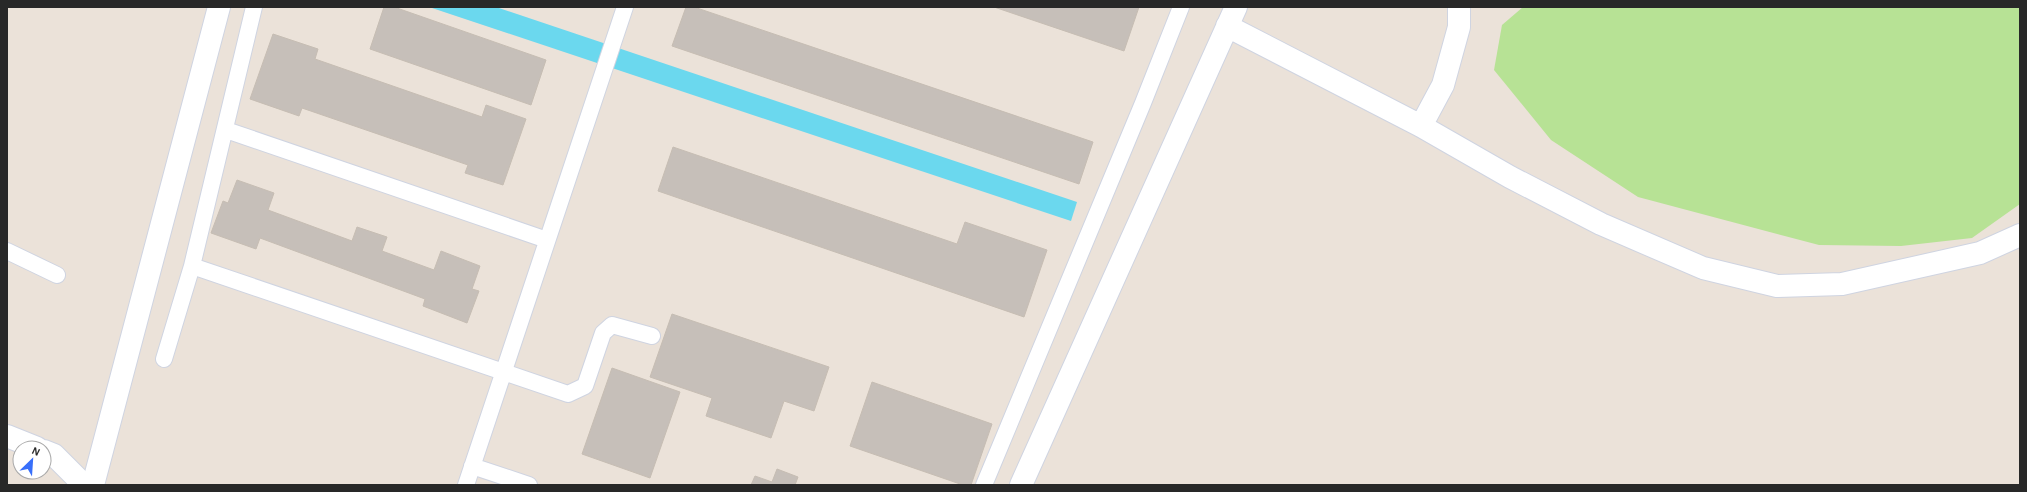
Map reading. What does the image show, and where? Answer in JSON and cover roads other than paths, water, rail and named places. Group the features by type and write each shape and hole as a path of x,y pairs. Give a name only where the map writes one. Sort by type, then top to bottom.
{"street":[{"path":"93,485 219,7"},
{"path":"1421,126 1443,85 1459,26 1459,7"},
{"path":"1021,485 1232,17 1510,177 1602,224 1703,268 1776,286 1850,282 1980,253 2020,235"},
{"path":"7,436 17,440"},
{"path":"52,454 84,485"}],"lane":[{"path":"164,359 192,266 226,130 254,7"},
{"path":"466,485 625,7"},
{"path":"984,485 1143,103 1181,7"},
{"path":"226,130 547,240"},
{"path":"7,251 58,275"},
{"path":"192,266 568,394 585,386 603,334 612,325 652,336"},
{"path":"472,466 529,485"}],"water":[{"path":"429,7 496,7 1077,202 1071,221"}]}
